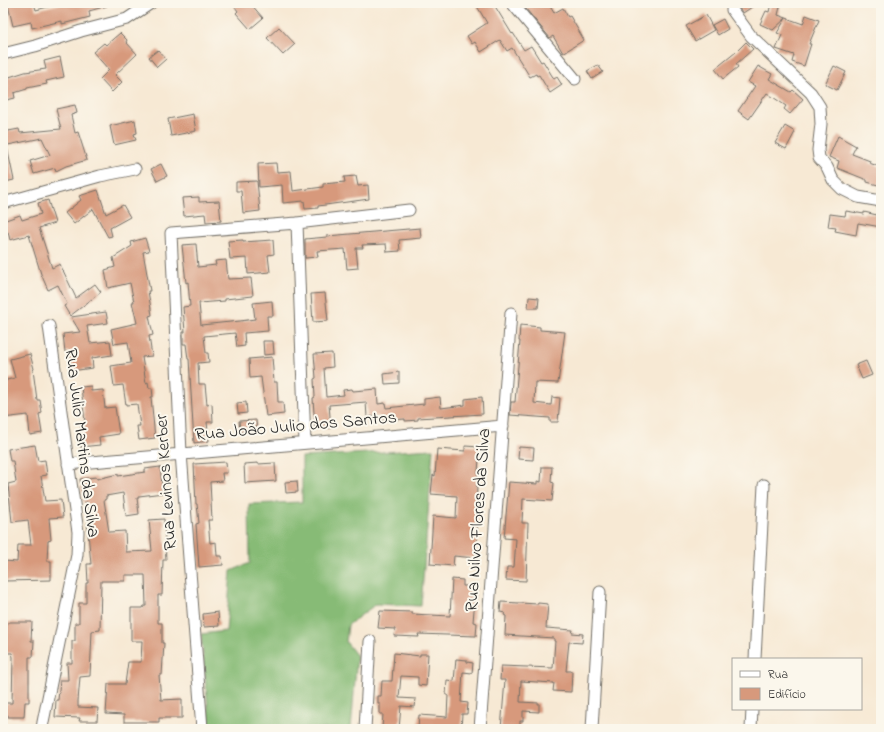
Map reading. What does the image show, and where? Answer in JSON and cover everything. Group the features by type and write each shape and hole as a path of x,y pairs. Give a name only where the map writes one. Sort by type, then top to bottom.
{"street":[{"path":"3,54 127,19 151,3"},
{"path":"512,3 575,79"},
{"path":"732,10 751,36 811,93 820,107 821,124 818,150 819,158 827,167 833,180 842,189 858,197 881,201"},
{"path":"3,203 100,176 135,169"},
{"path":"305,443 297,223 409,210"},
{"name":"Rua Levinos Kerber","path":"202,729 180,454 171,233 297,223"},
{"name":"Rua Nilvo Flores da Silva","path":"480,729 511,313"},
{"name":"Rua Julio Martins da Silva","path":"42,729 42,722 77,555 78,532 49,326"},
{"name":"Rua João Julio dos Santos","path":"68,464 503,426"},
{"path":"755,658 764,485"},
{"path":"592,729 600,592"},
{"path":"365,729 370,641"},
{"path":"751,729 752,710"}],"green space":[{"path":"433,449 421,606 376,604 348,625 346,642 357,656 351,729 210,729 201,634 226,631 231,571 250,563 249,504 302,502 302,457"}],"building":[{"path":"16,3 34,3 36,10 63,3 107,3 107,6 89,11 90,17 62,24 62,21 32,28 31,22 13,26 8,5"},
{"path":"232,3 250,3 263,18 250,29 236,13 238,11"},
{"path":"475,3 493,3 512,34 513,33 524,50 531,46 541,62 543,61 554,79 557,77 562,85 550,93 539,75 537,76 536,74 530,77 512,48 507,51 500,40 481,52 475,42 472,44 467,36 487,23"},
{"path":"521,3 548,3 554,13 563,8 568,17 570,16 584,40 563,53 553,36 550,38"},
{"path":"732,3 758,3 743,13"},
{"path":"771,3 781,3 778,15 803,24 806,15 819,20 809,44 811,44 804,66 792,62 794,55 776,49 782,35 777,33 786,18 773,30 760,24 766,11 769,12"},
{"path":"706,15 714,30 695,41 686,26"},
{"path":"723,19 728,29 718,35 712,25"},
{"path":"279,27 295,44 283,55 267,38"},
{"path":"120,33 137,54 115,75 122,82 112,92 100,79 109,70 93,52 104,43 106,45"},
{"path":"746,42 753,49 736,64 738,67 723,79 715,69"},
{"path":"158,50 166,59 157,67 149,57"},
{"path":"60,57 64,77 46,81 47,84 27,88 14,93 15,98 3,101 3,89 8,88 6,78 25,72 46,69 44,61"},
{"path":"598,65 603,72 592,79 587,71"},
{"path":"758,66 772,74 769,79 791,92 793,90 803,99 790,114 784,109 786,106 767,93 749,119 738,111 755,86 748,82"},
{"path":"834,66 846,72 837,90 825,84"},
{"path":"75,105 77,113 71,115 75,133 78,132 87,160 66,166 56,171 55,168 34,174 30,161 50,155 42,138 3,146 3,132 19,129 20,133 61,129 56,109"},
{"path":"193,114 196,131 171,136 168,119"},
{"path":"135,120 137,133 134,134 136,140 114,145 110,126"},
{"path":"785,126 795,132 786,149 775,143"},
{"path":"838,136 856,146 852,154 870,161 869,163 881,167 881,177 878,185 867,182 867,180 837,168 839,161 829,157"},
{"path":"3,147 7,147 14,180 5,182 3,170"},
{"path":"276,163 277,172 291,171 293,191 323,187 323,184 345,182 344,177 356,176 358,186 368,185 369,199 305,209 304,201 283,203 282,185 259,187 258,164"},
{"path":"161,164 167,176 157,181 151,169"},
{"path":"257,181 260,211 243,213 241,191 236,191 236,182"},
{"path":"98,190 106,214 123,205 130,217 110,228 112,236 108,237 93,209 74,224 65,213 81,200 79,196"},
{"path":"199,197 199,202 219,201 221,221 206,222 205,214 184,216 182,198"},
{"path":"48,200 55,223 39,228 52,268 60,264 76,298 95,284 101,292 70,316 64,306 67,304 58,285 48,290 41,274 29,235 10,240 8,232 3,234 3,221 20,215 22,220 41,214 38,203"},
{"path":"846,211 864,214 864,212 877,215 877,217 881,218 881,227 858,223 856,235 835,231 836,228 828,227 830,214 845,216"},
{"path":"420,228 421,238 399,240 400,251 387,252 386,244 362,245 363,248 356,248 358,268 347,269 345,249 317,251 318,257 305,258 305,239"},
{"path":"145,238 149,251 143,252 150,291 148,291 152,315 149,316 153,335 149,336 152,356 142,357 146,383 148,382 149,388 152,388 153,397 151,397 155,438 139,440 137,426 140,426 137,404 126,405 123,385 114,386 111,366 131,363 128,342 114,344 111,329 137,323 132,302 134,302 130,283 108,288 105,270 115,267 113,258 132,246 131,242"},
{"path":"243,240 243,242 273,240 274,254 268,255 270,272 248,274 247,258 230,259 228,241"},
{"path":"196,244 198,267 216,265 215,261 226,260 228,279 251,278 253,296 225,299 225,301 199,303 201,325 255,319 253,303 272,301 273,316 267,316 268,331 244,333 245,346 237,347 235,333 204,336 206,353 208,353 209,362 198,363 199,384 205,384 207,405 212,404 213,422 207,422 209,441 194,443 189,359 186,344 183,344 183,332 185,332 183,307 190,306 182,245"},
{"path":"325,293 328,321 313,322 311,294"},
{"path":"529,297 539,298 538,308 528,308"},
{"path":"106,312 108,323 87,326 90,343 110,341 112,355 92,358 93,368 71,371 69,352 65,352 63,334 80,332 71,317"},
{"path":"520,325 540,327 540,330 565,332 558,383 535,382 534,403 551,405 552,397 560,398 558,422 550,422 550,418 510,415 511,402 515,402"},
{"path":"263,341 273,341 274,354 264,355"},
{"path":"332,353 333,367 324,368 326,397 344,395 343,390 352,389 353,391 377,389 378,404 385,403 386,408 424,404 424,399 440,397 441,408 465,405 465,399 482,397 483,414 418,418 418,420 405,421 405,419 380,421 379,416 367,417 366,402 329,405 331,428 315,429 313,398 315,397 314,379 316,378 314,354"},
{"path":"30,354 34,369 37,400 40,400 42,413 39,414 42,433 30,435 28,415 3,418 3,381 15,378 10,359"},
{"path":"272,357 274,382 277,382 278,402 283,402 284,414 266,416 261,377 250,378 249,359"},
{"path":"866,361 872,375 862,379 856,365"},
{"path":"399,372 399,383 385,384 384,374"},
{"path":"91,386 91,391 103,390 105,408 115,407 119,434 99,437 100,445 80,447 78,432 81,432 80,423 85,422 81,387"},
{"path":"246,402 247,413 238,414 237,403"},
{"path":"256,420 257,431 240,432 239,421"},
{"path":"35,445 38,461 45,460 47,475 41,476 45,501 61,500 63,517 49,518 51,540 48,541 47,561 51,561 51,580 4,581 4,561 17,562 18,545 31,545 28,520 12,522 8,484 16,482 13,461 10,461 8,449"},
{"path":"465,446 480,447 477,484 476,520 478,520 475,558 454,556 453,566 430,564 433,516 456,518 457,496 431,494 433,475 435,476 437,449 465,451"},
{"path":"519,447 534,448 533,460 518,459"},
{"path":"226,462 227,473 222,473 223,481 210,482 212,520 208,520 210,543 216,542 217,556 222,556 223,565 199,567 196,524 199,523 196,504 194,464"},
{"path":"275,463 276,481 245,483 244,464"},
{"path":"160,467 163,493 139,496 139,498 137,498 139,514 126,516 123,493 106,496 106,499 104,500 109,532 125,531 126,552 152,551 149,520 164,519 166,560 163,560 162,595 158,595 158,623 162,623 162,643 164,643 162,675 159,675 161,700 182,699 182,718 159,718 159,722 124,722 124,715 106,714 108,684 125,684 128,662 141,662 142,641 131,641 131,608 143,608 146,606 145,575 125,575 125,581 101,581 100,630 92,631 90,676 80,677 78,701 78,707 98,708 97,721 79,721 80,718 55,717 56,700 58,700 60,680 68,680 67,663 72,663 72,641 75,641 75,623 79,623 79,603 86,603 86,583 88,583 87,564 91,564 87,523 89,522 87,502 84,503 80,479 96,477 97,479 118,474 118,476 145,472 145,469"},
{"path":"542,467 552,467 551,482 554,483 552,501 523,499 522,523 528,523 526,581 506,580 507,567 514,567 516,539 504,538 509,482 537,484 537,481 541,482"},
{"path":"297,481 298,492 286,493 285,482"},
{"path":"452,579 463,580 463,586 476,586 473,622 477,623 476,636 418,634 419,637 394,636 395,629 378,628 380,611 412,612 412,614 450,616"},
{"path":"501,602 548,604 546,628 573,630 572,633 583,634 582,643 569,642 566,671 572,671 571,692 553,691 554,683 521,681 520,702 539,703 539,712 523,711 523,721 520,721 520,729 501,729 505,680 500,680 501,666 553,668 555,641 554,638 505,635 506,616 504,615 505,613 500,612"},
{"path":"218,612 219,626 204,627 203,614"},
{"path":"10,622 32,622 31,641 34,641 33,657 29,657 29,702 25,702 24,717 8,717 8,715 3,715 3,703 12,703 13,657 12,653 3,653 3,625"},
{"path":"394,653 420,656 420,654 428,654 426,686 418,685 418,677 401,676 399,698 416,699 415,707 401,706 399,729 382,729 383,714 380,714 378,696 381,696 382,681 392,681"},
{"path":"456,659 467,660 467,662 473,663 472,673 463,672 461,702 468,703 467,714 462,714 461,729 418,729 419,715 447,717 447,680 454,681"}]}
